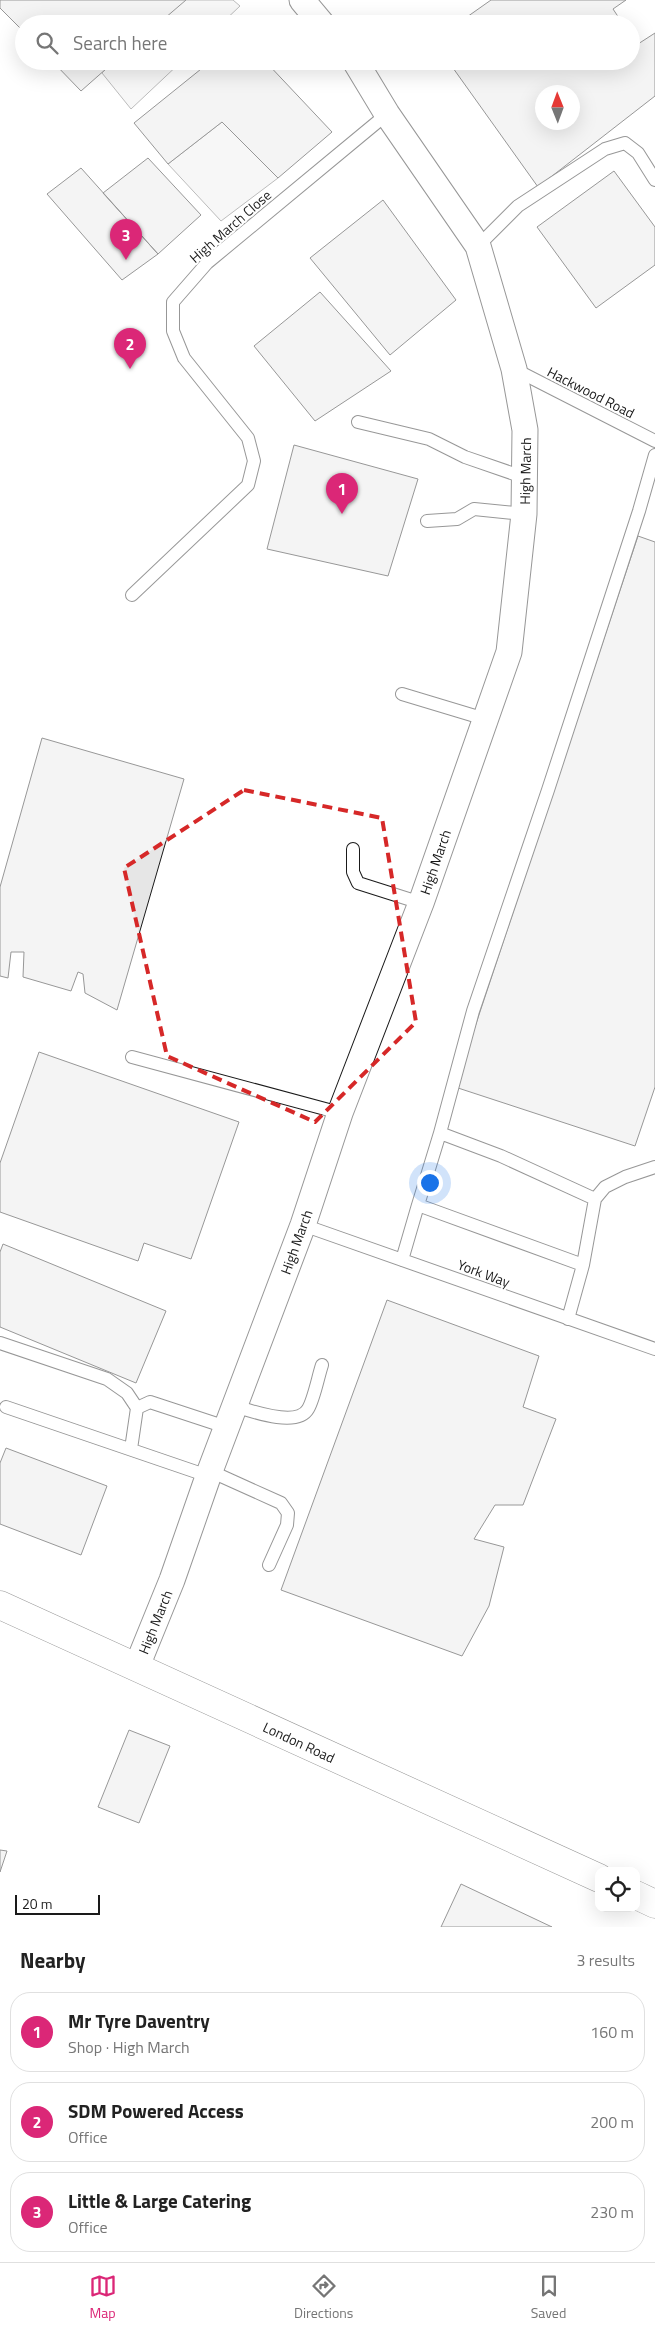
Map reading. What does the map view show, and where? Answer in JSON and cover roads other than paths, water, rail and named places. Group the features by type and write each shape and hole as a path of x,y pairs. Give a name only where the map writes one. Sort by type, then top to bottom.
{"highway":[{"name":"London Road","path":"0,1605 595,1876"},
{"path":"640,1897 655,1904"}],"street":[{"path":"302,0 314,15"},
{"name":"High March","path":"137,1666 172,1580 209,1473 303,1225 340,1113 421,903 509,652 524,514 525,430 514,369 478,246 387,114 360,70"}],"lane":[{"name":"High March Close","path":"132,595 248,485 254,460 248,438 184,358 173,331 173,302 207,263 387,114"},
{"path":"478,246 518,206 605,149 625,144 638,153 655,180"},
{"name":"Hackwood Road","path":"514,369 655,441"},
{"path":"358,422 429,439 464,457 523,477"},
{"path":"402,1260 440,1133 473,1011 640,511 655,455"},
{"path":"427,521 458,519 474,509 524,514"},
{"path":"402,694 485,719"},
{"path":"353,849 352,872 358,883 421,903"},
{"path":"132,1057 340,1113"},
{"path":"440,1133 501,1156 595,1199"},
{"path":"568,1319 583,1266 595,1199 605,1187 625,1177 655,1167"},
{"path":"418,1205 583,1266"},
{"name":"York Way","path":"303,1225 655,1349"},
{"path":"0,1343 107,1379 127,1393 137,1408 131,1449"},
{"path":"137,1408 150,1402 230,1417 300,1417 308,1410 322,1364"},
{"path":"6,1407 209,1473 281,1503 288,1513 287,1525 269,1565"}],"place":[{"name":"Little & Large Catering","path":"126,260"},
{"name":"SDM Powered Access","path":"130,369"},
{"name":"Mr Tyre Daventry","path":"342,514"}]}
